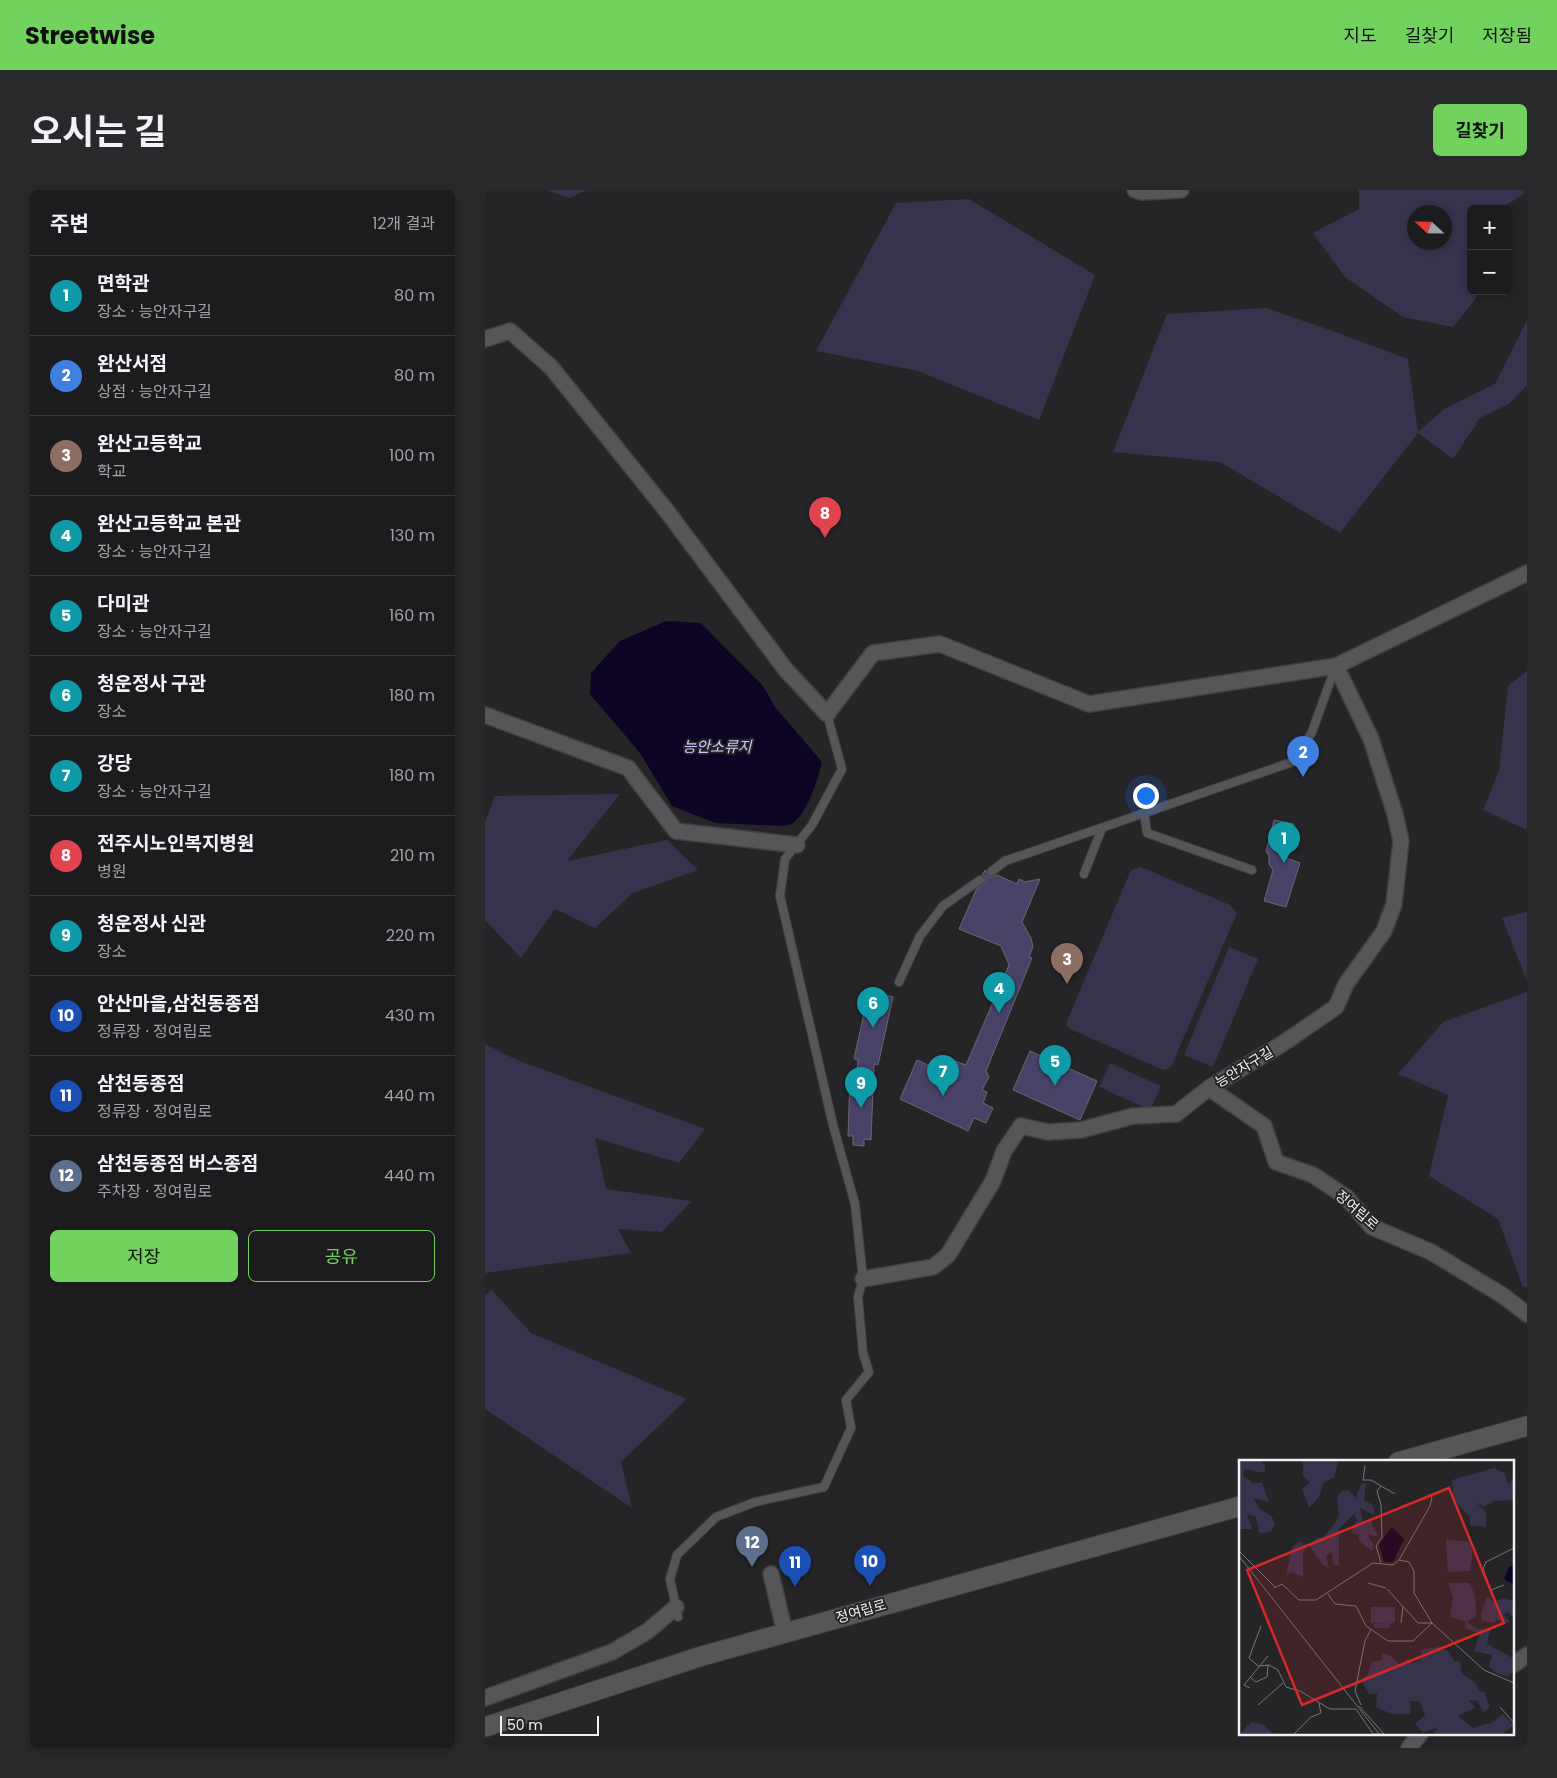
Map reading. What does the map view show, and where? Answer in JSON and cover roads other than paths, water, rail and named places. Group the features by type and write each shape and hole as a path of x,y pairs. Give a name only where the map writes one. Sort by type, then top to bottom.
{"street":[{"path":"1135,190 1142,192 1181,190"},
{"path":"485,340 510,331 551,367 666,510 785,670 827,714 873,653 940,644 1089,704 1336,666 1527,573"},
{"name":"능안자구길","path":"863,1278 933,1267 947,1255 993,1180 1005,1151 1021,1126 1048,1132 1081,1130 1133,1116 1176,1114 1209,1088 1282,1044 1336,1008 1345,984 1384,930 1394,904 1401,841 1395,814 1371,739 1336,666"},
{"path":"485,715 628,768 676,831 797,845"},
{"name":"정여립로","path":"1209,1088 1265,1126 1276,1162 1313,1175 1346,1197 1373,1227 1431,1252 1501,1295 1527,1314"},
{"path":"1405,1460 1527,1426"},
{"name":"정여립로","path":"485,1727 701,1656 1239,1507"},
{"path":"771,1574 785,1634"},
{"path":"485,1698 612,1652 677,1612"},
{"path":"1515,1664 1527,1656"},
{"path":"1409,1748 1418,1736"}],"lane":[{"path":"991,872 1005,861 1295,761 1311,732 1336,666"},
{"path":"677,1612 669,1578 677,1555 717,1517 755,1502 824,1487 851,1428 846,1400 869,1372 863,1353 858,1297 863,1278 855,1204 833,1125 780,896 785,859 812,826 842,769 827,714"},
{"path":"1145,813 1147,833 1252,870"},
{"path":"1084,874 1102,828"},
{"path":"899,982 920,936 943,906 980,880"}],"water":[{"name":"능안소류지","path":"666,621 701,623 763,686 775,707 822,762 808,803 793,823 782,826 716,823 672,806 640,753 590,694 591,673 620,641"}],"place":[{"name":"전주시노인복지병원","path":"825,538"},
{"name":"완산서점","path":"1303,777"},
{"name":"면학관","path":"1284,863"},
{"name":"완산고등학교","path":"1067,984"},
{"name":"완산고등학교 본관","path":"999,1013"},
{"name":"청운정사 구관","path":"873,1028"},
{"name":"다미관","path":"1055,1086"},
{"name":"강당","path":"943,1096"},
{"name":"청운정사 신관","path":"861,1108"},
{"name":"삼천동종점 버스종점","path":"752,1567"},
{"name":"안산마을,삼천동종점","path":"870,1586"},
{"name":"삼천동종점","path":"795,1587"}]}
